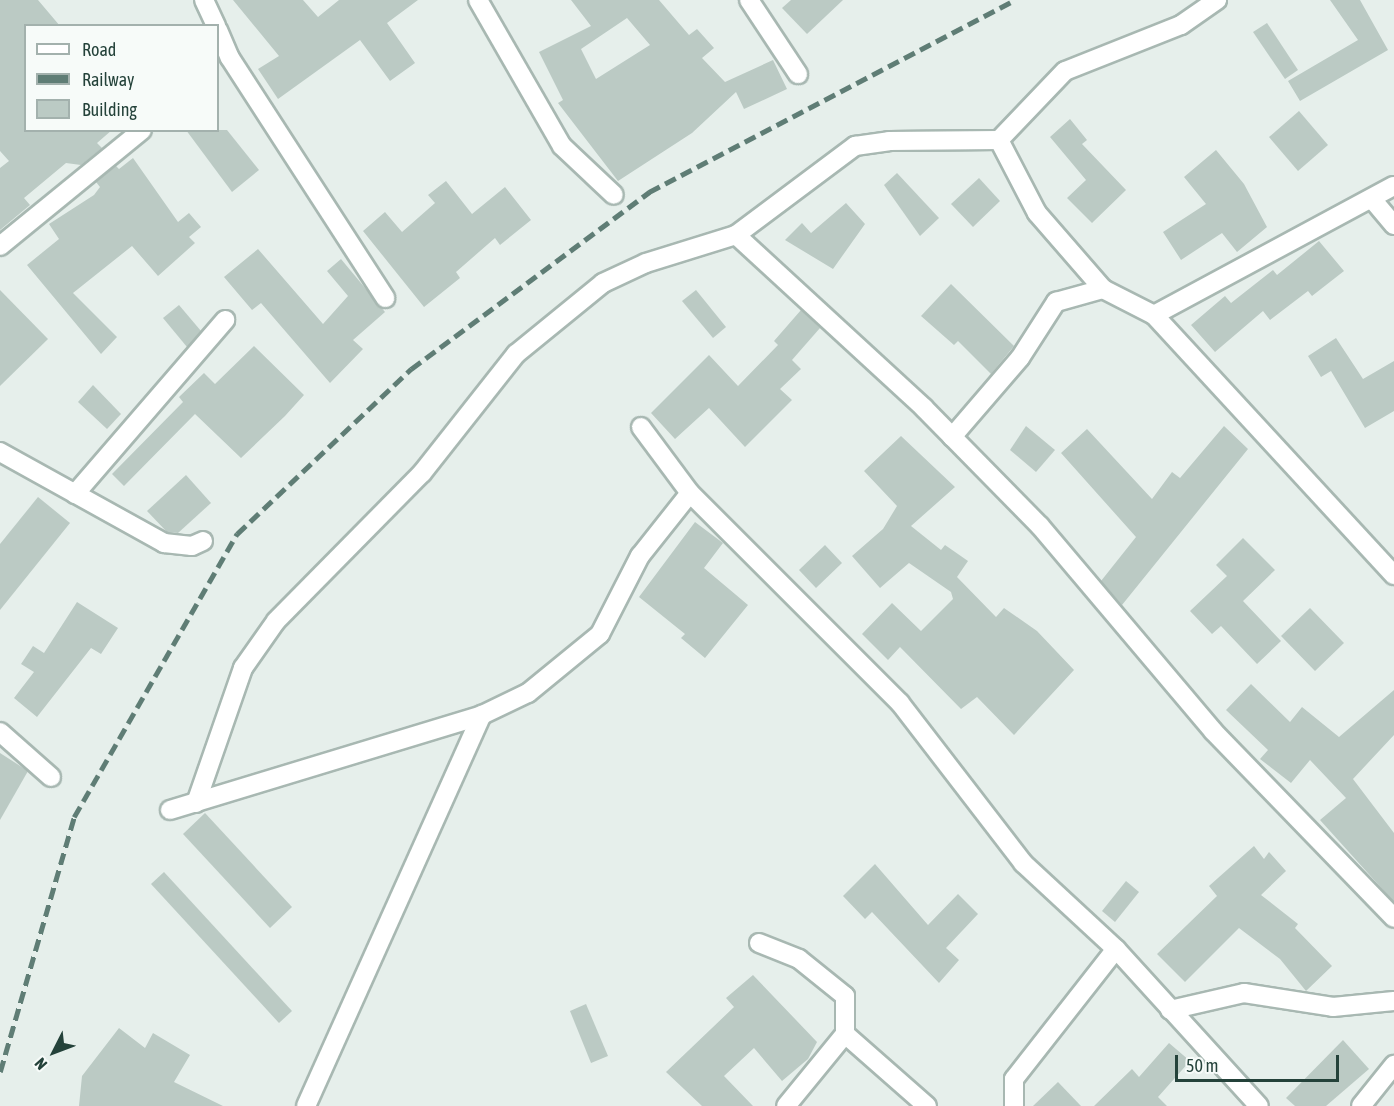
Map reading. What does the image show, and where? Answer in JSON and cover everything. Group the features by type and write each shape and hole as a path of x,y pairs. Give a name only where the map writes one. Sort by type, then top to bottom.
{"street":[{"path":"204,0 215,24"},
{"path":"478,0 562,146 614,195"},
{"path":"749,0 798,74"},
{"path":"196,803 243,668 276,621 422,473 516,354 603,283 646,263 736,236 855,146 890,141 999,140 1065,71 1181,25 1217,0"},
{"path":"219,36 224,63 385,298"},
{"path":"0,246 140,132"},
{"path":"999,140 1036,213 1103,290 1154,315 1394,575"},
{"path":"1154,315 1394,186"},
{"path":"1372,199 1394,225"},
{"path":"736,236 952,437 1040,526 1213,731 1394,918"},
{"path":"952,437 1020,358 1056,302 1103,290"},
{"path":"75,494 225,320"},
{"path":"641,427 690,493 900,703 1023,863 1116,949 1259,1106"},
{"path":"0,452 164,543 192,546 203,541"},
{"path":"170,810 482,715 528,693 600,634 640,556 690,493"},
{"path":"306,1106 482,715"},
{"path":"0,732 51,777"},
{"path":"759,944 799,959 845,996 845,1034 786,1106"},
{"path":"1014,1106 1014,1079 1116,949"},
{"path":"1170,1010 1244,993 1333,1007 1394,1001"},
{"path":"845,1034 927,1106"},
{"path":"1361,1106 1394,1065"}],"building":[{"path":"0,0 38,0 58,24 24,24 24,132 110,132 97,143 102,148 81,165 66,163 24,198 30,205 0,230 0,168 9,161 0,151"},
{"path":"233,0 303,0 318,17 339,0 418,0 387,23 415,63 390,81 360,40 278,99 258,69 279,56"},
{"path":"571,0 659,0 689,35 697,29 714,48 702,58 725,82 773,60 787,89 744,109 736,92 692,133 618,181 558,103 563,100 539,52 591,26","holes":["627,18 650,45 596,79 581,49"]},
{"path":"791,0 843,0 807,34 782,8"},
{"path":"1330,0 1360,0 1388,50 1300,101 1288,81 1358,40"},
{"path":"1267,23 1298,70 1285,79 1253,32"},
{"path":"1299,111 1328,145 1298,171 1269,137"},
{"path":"1070,119 1087,140 1082,144 1126,190 1092,223 1067,198 1086,180 1050,137"},
{"path":"227,130 259,170 232,192 187,132"},
{"path":"1216,150 1244,184 1267,227 1237,252 1222,233 1181,260 1163,232 1206,204 1184,177"},
{"path":"133,158 178,222 189,213 201,227 189,237 195,243 158,276 132,246 73,293 117,337 101,354 27,265 59,239 49,224 94,195 100,187 96,182 116,166 119,169"},
{"path":"897,173 939,218 920,236 884,185"},
{"path":"979,178 1000,201 973,227 951,204"},
{"path":"446,181 472,214 505,187 531,220 500,245 495,238 456,272 460,278 424,307 363,231 385,212 402,232 435,203 428,195"},
{"path":"846,203 865,224 833,269 785,240 802,223 811,233"},
{"path":"1319,241 1344,271 1312,296 1308,291 1270,320 1263,311 1215,352 1191,325 1225,296 1231,303 1273,270 1277,275"},
{"path":"258,249 323,324 348,296 327,271 341,259 385,312 353,340 363,349 330,383 261,303 252,310 224,277"},
{"path":"951,284 1014,346 991,374 958,341 954,345 921,316"},
{"path":"0,290 48,339 0,386"},
{"path":"696,290 726,327 713,338 682,301"},
{"path":"179,305 201,331 187,347 163,318"},
{"path":"801,310 820,328 792,360 801,369 780,389 792,400 745,447 709,408 675,439 651,413 709,355 738,386 778,345 774,341"},
{"path":"1336,338 1363,379 1394,361 1394,411 1365,428 1331,371 1321,377 1308,356"},
{"path":"254,346 304,395 241,458 195,414 124,486 112,474 183,402 179,397 204,373 215,384"},
{"path":"93,385 121,414 107,429 78,402"},
{"path":"1026,426 1055,450 1036,472 1010,450"},
{"path":"1224,426 1248,449 1122,605 1101,581 1136,537 1061,453 1087,429 1152,499 1172,472 1180,478"},
{"path":"901,436 955,487 911,526 941,550 945,545 968,561 957,577 996,617 1004,608 1037,631 1074,670 1014,735 977,697 961,709 900,647 888,660 862,634 892,603 921,631 953,599 951,592 909,563 880,588 852,556 883,529 897,506 864,471"},
{"path":"186,475 211,503 178,533 167,532 147,511"},
{"path":"38,497 70,523 0,610 0,544"},
{"path":"695,522 723,543 704,568 748,605 705,658 681,638 685,634 639,597"},
{"path":"1243,538 1275,570 1243,601 1281,641 1257,664 1221,626 1212,634 1190,611 1227,576 1216,565"},
{"path":"825,545 842,563 816,588 799,570"},
{"path":"77,602 118,628 101,654 91,648 37,717 14,698 34,672 21,664 33,646 44,653"},
{"path":"1310,608 1344,643 1315,671 1281,636"},
{"path":"1251,684 1290,722 1302,707 1339,737 1394,690 1394,735 1353,779 1394,833 1394,902 1320,820 1346,798 1310,760 1291,783 1260,759 1268,750 1226,710"},
{"path":"0,753 28,771 0,820"},
{"path":"205,813 292,907 270,928 183,834"},
{"path":"1254,846 1264,859 1269,852 1286,871 1261,895 1298,924 1295,928 1332,966 1306,991 1280,959 1239,928 1185,982 1157,954 1217,896 1209,886"},
{"path":"875,864 928,925 958,894 978,914 946,948 959,960 939,983 872,912 865,919 843,896"},
{"path":"164,872 292,1011 279,1023 151,884"},
{"path":"1126,881 1139,892 1115,922 1102,911"},
{"path":"753,975 817,1042 808,1059 782,1081 754,1048 724,1076 753,1106 702,1106 666,1072 734,1007 726,998"},
{"path":"586,1004 608,1056 591,1063 570,1011"},
{"path":"119,1028 145,1048 153,1033 190,1055 174,1082 223,1106 79,1106 82,1076"},
{"path":"1343,1040 1369,1069 1326,1106 1295,1106 1286,1098"},
{"path":"1169,1043 1190,1061 1158,1097 1167,1106 1094,1106 1132,1069 1139,1077"},
{"path":"1058,1082 1081,1106 1033,1106"}],"railway":[{"path":"0,1072 74,817 237,534 411,369 649,192 1014,0"}]}
